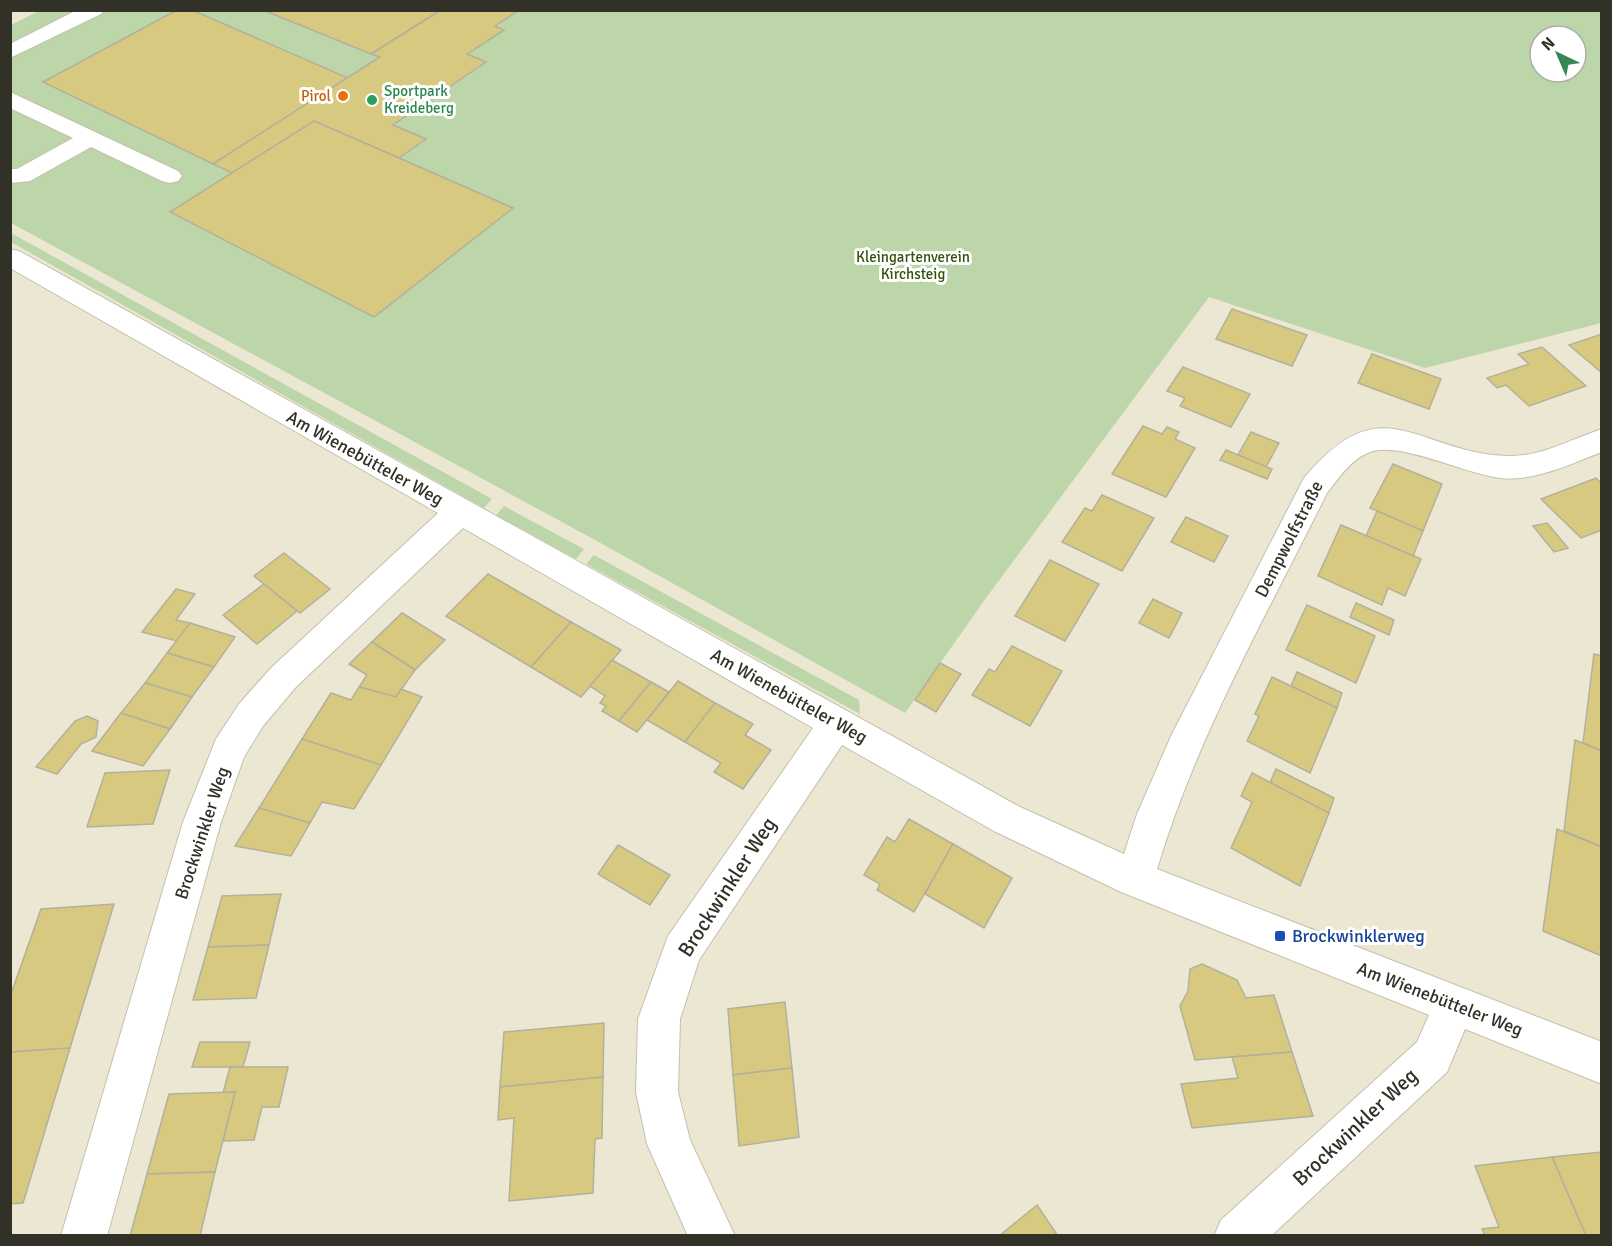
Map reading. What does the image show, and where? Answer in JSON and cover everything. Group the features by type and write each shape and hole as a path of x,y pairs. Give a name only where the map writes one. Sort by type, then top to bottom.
{"street":[{"path":"10,52 94,10"},
{"path":"10,99 170,176"},
{"path":"10,176 22,176 91,137"},
{"name":"Am Wienebütteler Weg","path":"10,258 1007,819 1134,879 1602,1063"},
{"name":"Dempwolfstraße","path":"1134,879 1155,814 1185,745 1315,486 1329,465 1345,451 1364,440 1384,438 1408,441 1446,455 1501,468 1540,462 1602,440"},
{"name":"Brockwinkler Weg","path":"84,1236 202,822 230,750 251,715 283,678 460,512"},
{"name":"Brockwinkler Weg","path":"712,1236 669,1144 657,1092 659,1019 682,950 837,723"},
{"name":"Brockwinkler Weg","path":"1237,1236 1432,1057 1455,1005"}],"green space":[{"name":"Kleingartenverein Kirchsteig","path":"39,11 1601,11 1601,323 1425,368 1209,297 986,598 905,713 597,541 11,223 11,25"},
{"path":"11,233 492,499 484,508 11,242"},
{"path":"504,506 584,549 576,559 496,515"},
{"path":"594,555 859,700 860,714 586,564"}],"building":[{"path":"177,10 192,10 348,78 213,164 43,82"},
{"path":"263,10 441,10 371,54"},
{"name":"Sportpark Kreideberg","path":"441,10 519,10 495,26 504,30 467,54 486,62 393,125 426,139 399,158 314,121 232,173 213,164 380,57 371,54"},
{"path":"314,121 513,208 374,317 170,212"},
{"path":"1232,309 1307,335 1292,366 1216,339"},
{"path":"1602,334 1602,373 1569,345"},
{"path":"1542,347 1586,386 1529,406 1506,385 1497,388 1487,378 1529,364 1518,354"},
{"path":"1372,354 1441,379 1429,409 1358,383"},
{"path":"1183,367 1250,394 1231,427 1180,406 1185,398 1167,391"},
{"path":"1143,426 1162,434 1167,427 1179,432 1175,439 1195,448 1166,497 1112,474"},
{"path":"1251,432 1279,443 1266,467 1238,455"},
{"path":"1226,450 1272,469 1267,479 1220,460"},
{"path":"1393,464 1442,484 1423,531 1370,508"},
{"path":"1596,478 1602,484 1602,530 1581,538 1541,499"},
{"path":"1102,495 1154,518 1122,571 1062,542 1085,508 1092,511"},
{"path":"1377,511 1423,531 1413,556 1366,536"},
{"path":"1186,517 1228,536 1214,562 1171,542"},
{"path":"1547,523 1568,548 1554,552 1533,526"},
{"path":"1341,525 1421,559 1405,596 1388,588 1382,605 1318,576"},
{"path":"284,553 330,589 300,613 254,576"},
{"path":"1050,560 1099,584 1065,641 1015,616"},
{"path":"488,574 571,622 531,667 446,616"},
{"path":"264,584 297,611 257,644 223,615"},
{"path":"176,589 195,594 176,620 190,623 177,641 142,632"},
{"path":"1153,599 1182,613 1169,638 1139,623"},
{"path":"1356,603 1394,620 1389,635 1350,617"},
{"path":"1307,605 1375,636 1356,683 1286,650"},
{"path":"402,613 445,640 415,670 372,642"},
{"path":"571,622 621,650 581,697 531,667"},
{"path":"190,623 235,637 214,667 167,653"},
{"path":"372,642 415,670 396,697 359,687 367,675 349,664"},
{"path":"1012,646 1062,671 1030,726 972,695 989,669 995,672"},
{"path":"167,653 214,667 192,697 145,683"},
{"path":"1594,654 1602,656 1602,751 1583,743"},
{"path":"612,660 651,682 619,721 602,711 606,706 600,703 605,696 590,686"},
{"path":"940,663 961,674 936,712 915,700"},
{"path":"1297,672 1342,693 1337,708 1291,686"},
{"path":"1272,677 1337,708 1310,773 1247,741 1259,716 1255,714"},
{"path":"678,681 715,703 685,742 647,720"},
{"path":"651,682 669,692 637,732 619,721"},
{"path":"145,683 192,697 170,729 121,713"},
{"path":"359,687 396,697 401,689 422,697 381,765 302,739 331,693 351,700"},
{"path":"715,703 753,724 745,735 771,750 743,789 714,772 721,763 685,742"},
{"path":"121,713 170,729 143,766 92,751"},
{"path":"87,716 98,721 96,737 81,744 57,774 36,767 75,721"},
{"path":"302,739 381,765 354,809 322,802 310,823 259,808"},
{"path":"1575,740 1602,751 1602,847 1564,831"},
{"path":"1276,769 1334,798 1329,813 1270,783"},
{"path":"170,770 153,824 87,827 105,773"},
{"path":"1252,773 1329,813 1300,886 1231,848 1252,802 1241,796"},
{"path":"259,808 310,823 291,856 235,846"},
{"path":"909,819 953,844 914,912 877,890 880,884 864,875 887,837 895,842"},
{"path":"1557,829 1602,847 1602,956 1543,931"},
{"path":"953,844 1012,878 984,928 925,894"},
{"path":"618,845 670,875 650,905 598,874"},
{"path":"281,894 269,945 208,947 222,896"},
{"path":"114,904 70,1048 10,1052 10,997 41,909"},
{"path":"269,945 256,998 193,1000 208,947"},
{"path":"1202,964 1237,980 1246,998 1274,995 1292,1052 1195,1060 1180,1006 1188,991 1190,969"},
{"path":"785,1002 792,1068 733,1075 728,1009"},
{"path":"604,1023 603,1077 500,1087 504,1032"},
{"path":"200,1042 250,1042 243,1067 192,1067"},
{"path":"70,1048 23,1203 10,1204 10,1052"},
{"path":"1292,1052 1313,1116 1192,1128 1181,1084 1238,1078 1232,1057"},
{"path":"230,1067 288,1067 279,1107 262,1107 254,1140 223,1141 235,1092 223,1093"},
{"path":"792,1068 799,1137 739,1146 733,1075"},
{"path":"603,1077 602,1138 595,1139 593,1193 509,1201 514,1118 498,1120 500,1087"},
{"path":"235,1092 215,1172 147,1174 169,1094"},
{"path":"1602,1152 1602,1236 1586,1236 1552,1157"},
{"path":"1552,1157 1586,1236 1485,1236 1482,1229 1499,1227 1475,1166"},
{"path":"215,1172 200,1236 130,1236 147,1174"},
{"path":"1037,1205 1058,1236 999,1236"}],"place":[{"name":"Pirol","path":"343,96"},
{"name":"Sportpark Kreideberg","path":"372,100"},
{"name":"Brockwinklerweg","path":"1280,936"}]}
